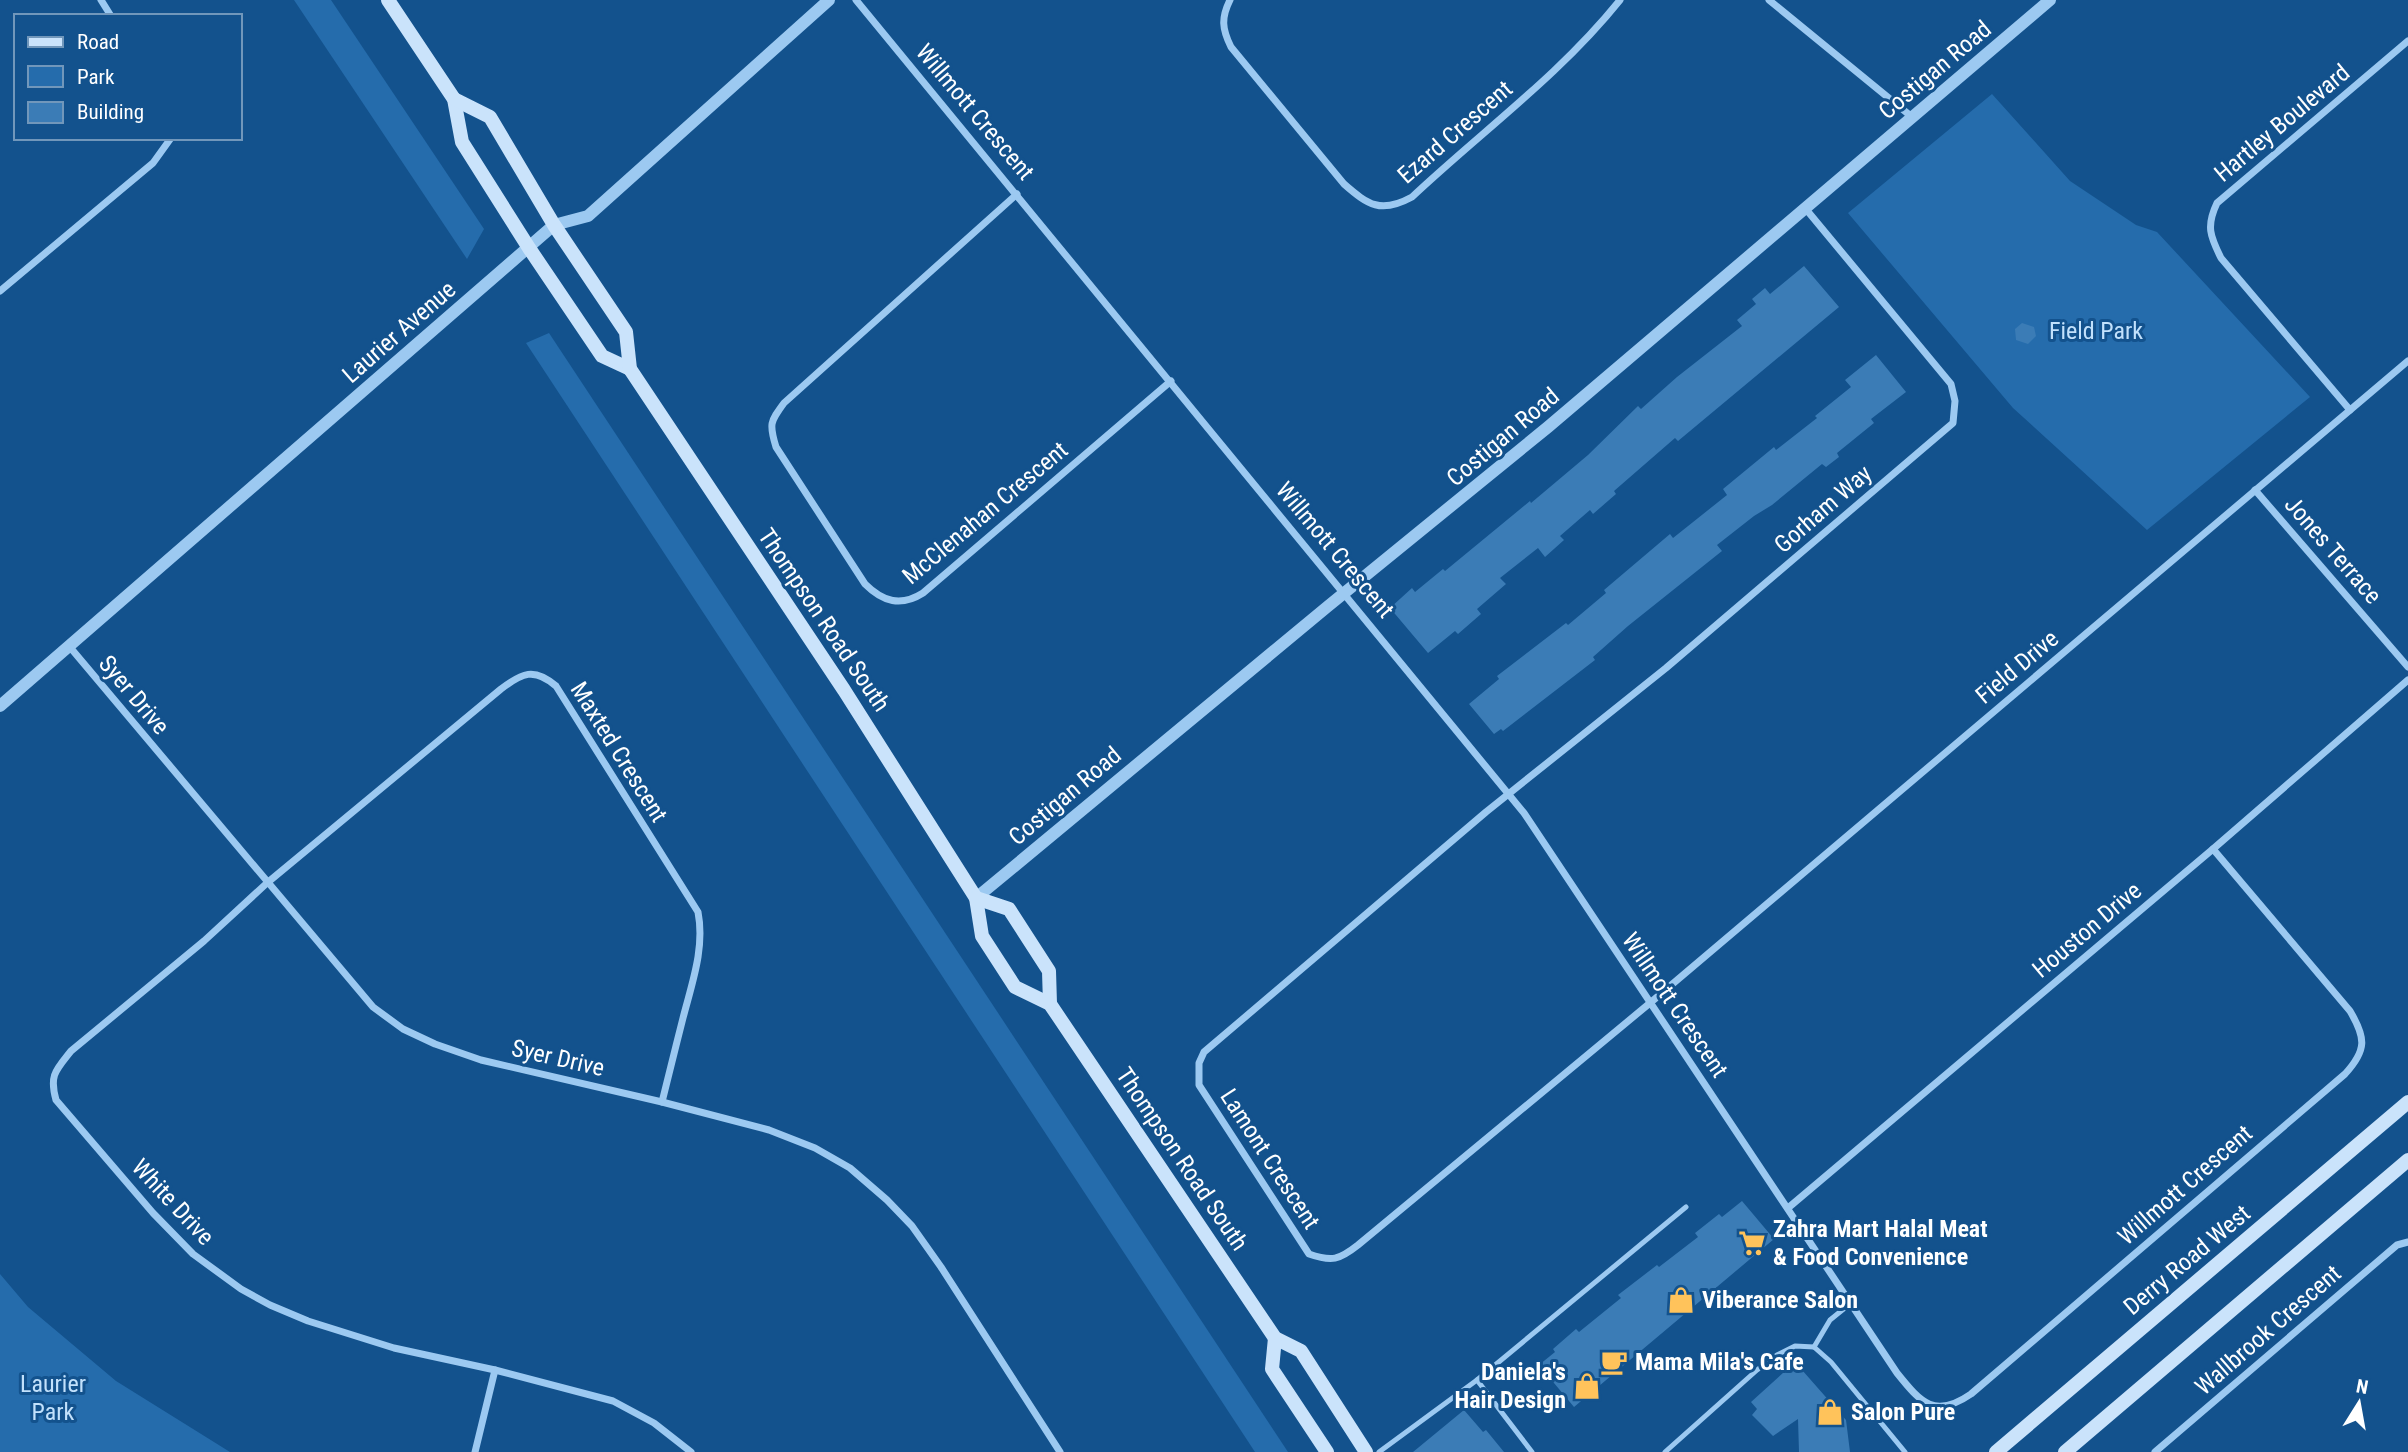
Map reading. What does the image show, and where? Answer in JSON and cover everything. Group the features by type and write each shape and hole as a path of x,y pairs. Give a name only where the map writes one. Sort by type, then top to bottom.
{"main road":[{"name":"Thompson Road South","path":"388,0 454,99 462,142 529,247 603,356 629,369"},
{"name":"Thompson Road South","path":"454,99 490,117 555,225 626,332 629,369 844,690 976,898 982,936 1015,987 1050,1004 1275,1338 1301,1351 1366,1452"},
{"path":"976,898 1009,909 1049,971 1050,1004"},
{"name":"Derry Road West","path":"1996,1452 2408,1102"},
{"path":"2065,1452 2408,1160"},
{"path":"1275,1338 1272,1369 1327,1452"}],"street":[{"name":"Laurier Avenue","path":"0,706 555,225 588,216 828,0"},
{"name":"Willmott Crescent","path":"856,0 1510,794 1897,1373 1923,1402 1935,1407 1945,1407 1956,1404 1971,1394 2314,1101 2358,1060 2362,1045 2359,1027 2350,1011 2213,849"},
{"name":"Ezard Crescent","path":"1230,0 1223,14 1223,32 1231,47 1344,184 1362,199 1381,207 1398,205 1412,197 1550,76 1620,0"},
{"path":"1769,0 1912,117"},
{"name":"Costigan Road","path":"976,898 1548,427 2050,0"},
{"name":"Hartley Boulevard","path":"2350,410 2221,258 2210,232 2210,217 2217,203 2408,41"},
{"path":"0,291 153,163 170,140"},
{"name":"McClenahan Crescent","path":"1017,194 784,402 775,415 770,429 776,447 865,584 876,594 898,603 923,593 1171,381"},
{"name":"Gorham Way","path":"1510,794 1666,668 1953,423 1955,401 1951,384 1805,208"},
{"name":"Field Drive","path":"1650,1003 2408,360"},
{"name":"Jones Terrace","path":"2255,490 2408,667"},
{"name":"Syer Drive","path":"69,646 373,1007 403,1029 435,1044 481,1060 662,1101 769,1130 815,1148 850,1168 912,1226 1060,1452"},
{"name":"Maxted Crescent","path":"267,883 517,677 538,674 548,679 556,686 698,912 701,926 695,974 662,1101"},
{"name":"Houston Drive","path":"1788,1208 2213,849 2408,680"},
{"name":"Lamont Crescent","path":"1510,794 1205,1052 1199,1063 1199,1085 1309,1254 1328,1261 1345,1255 1650,1003"},
{"name":"White Drive","path":"267,883 204,941 71,1051 55,1072 51,1084 56,1100 153,1213 193,1254 241,1289 308,1321 394,1348 495,1370 614,1401 654,1423 691,1452"},
{"name":"Wallbrook Crescent","path":"2155,1452 2397,1245 2408,1242"},
{"path":"474,1452 495,1370"}],"lane":[{"path":"1379,1452 1477,1380 1686,1207"},
{"path":"1814,1348 1830,1320 1851,1303"},
{"path":"1665,1452 1777,1355 1795,1346 1814,1348 1831,1362 1905,1452"},
{"path":"1477,1380 1532,1452"}],"green space":[{"path":"294,0 331,0 484,229 467,259"},
{"name":"Field Park","path":"1992,94 2070,181 2136,225 2157,232 2310,397 2147,530 2013,408 1848,213"},
{"path":"549,333 1288,1452 1255,1452 526,343"},
{"name":"Laurier Park","path":"0,1274 28,1307 116,1381 230,1452 0,1452"}],"building":[{"path":"1804,266 1839,307 1678,441 1675,438 1614,491 1616,494 1593,514 1590,510 1560,536 1564,540 1545,557 1538,548 1500,578 1506,584 1477,609 1481,614 1458,634 1455,631 1428,653 1390,608 1412,588 1415,592 1443,569 1445,571 1530,501 1531,503 1588,455 1638,406 1641,409 1742,326 1737,320 1756,304 1752,299 1765,288 1770,294"},
{"path":"2022,323 2034,327 2036,336 2028,344 2016,340 2015,329"},
{"path":"1876,355 1906,392 1871,419 1874,423 1837,453 1839,457 1826,467 1822,464 1717,545 1722,551 1628,626 1593,657 1595,660 1503,731 1501,729 1494,734 1469,704 1499,679 1497,676 1566,623 1568,625 1606,593 1604,590 1670,534 1673,538 1727,495 1723,489 1774,447 1776,450 1817,418 1815,416 1851,387 1845,380"},
{"path":"1742,1201 1774,1239 1574,1407 1539,1365 1576,1329 1579,1332 1621,1298 1618,1295 1698,1237 1695,1233 1719,1214 1722,1217"},
{"path":"1795,1362 1846,1420 1850,1452 1799,1452 1798,1419 1773,1436 1752,1415 1757,1409 1751,1402"},
{"path":"1464,1410 1483,1432 1486,1430 1504,1452 1413,1452"}],"place":[{"name":"Zahra Mart Halal Meat & Food Convenience","path":"1752,1243"},
{"name":"Viberance Salon","path":"1681,1300"},
{"name":"Mama Mila's Cafe","path":"1614,1362"},
{"name":"Daniela's Hair Design","path":"1587,1386"},
{"name":"Salon Pure","path":"1830,1412"}]}
